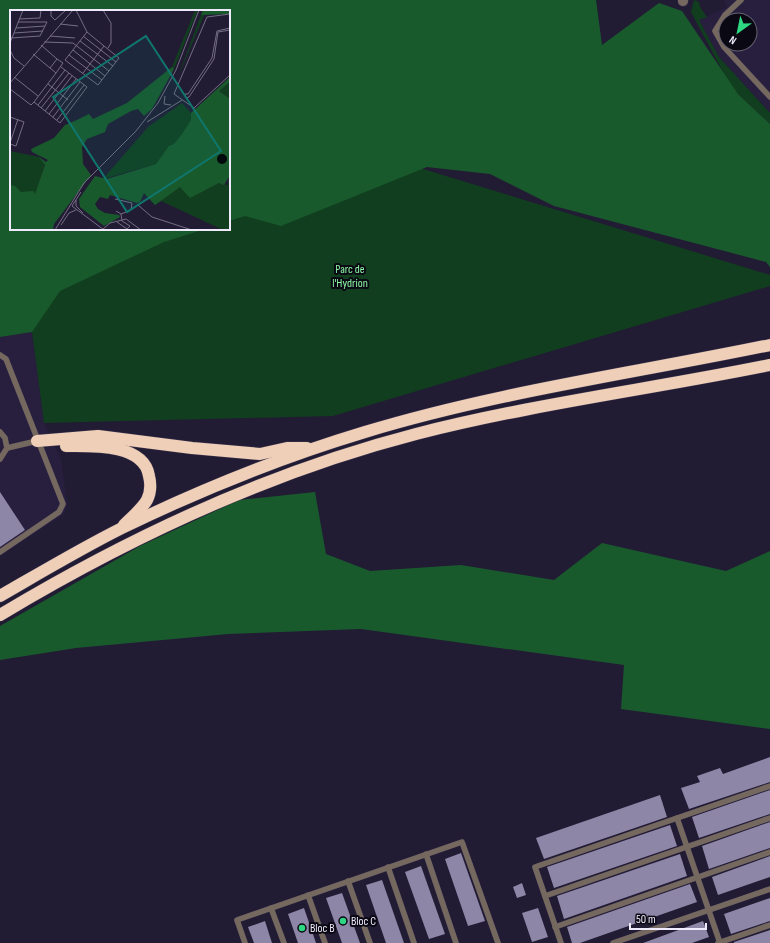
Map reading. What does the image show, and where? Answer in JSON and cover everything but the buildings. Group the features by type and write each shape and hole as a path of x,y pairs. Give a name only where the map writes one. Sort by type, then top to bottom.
{"highway":[{"path":"0,596 121,529 206,491 318,447 367,432 475,403 770,345"},
{"path":"0,614 63,577 187,515 260,484 330,460 414,435 475,420 590,397 693,381 770,365"},
{"path":"37,441 98,436 192,448 260,454 287,448 318,447"},
{"path":"37,441 61,446 104,446 122,450 138,458 149,471 151,486 146,501 121,529"}],"lane":[{"path":"741,0 725,15 715,32 724,47 770,97"},
{"path":"0,355 6,359 62,504 60,512 0,552"},
{"path":"0,432 5,438 7,448 0,459"},
{"path":"7,448 37,441"},
{"path":"561,943 535,867 770,786"},
{"path":"677,818 719,943 770,925"},
{"path":"545,896 770,818"},
{"path":"245,943 237,920 462,842 498,943"},
{"path":"555,927 770,852"},
{"path":"426,854 456,943"},
{"path":"388,868 414,943"},
{"path":"348,881 370,943"},
{"path":"613,943 770,889"},
{"path":"308,895 325,943"},
{"path":"271,908 284,943"}],"shaded area":[{"path":"724,0 770,0 770,113 719,57 699,20 727,7"},
{"path":"32,332 44,423 61,459 67,505 64,514 0,556 0,337"}],"green space":[{"name":"Parc de l'Hydrion","path":"0,0 596,0 601,45 420,168 770,275 770,286 333,416 44,423 32,332 13,230 230,230 230,10 10,10"},
{"path":"0,0 596,0 602,45 659,3 682,11 738,94 770,124 770,267 766,262 554,206 490,174 427,167 281,226 245,216 230,221 230,10 10,10 10,230 202,230 164,242 60,291 32,332 0,337"},
{"path":"694,0 699,2 700,7 707,17 699,20 719,57 770,113 770,124 738,94 728,81 691,12"},
{"path":"315,492 326,554 370,571 461,565 554,580 602,543 726,571 770,551 770,729 621,709 624,665 361,629 228,634 76,648 0,660 0,626 140,546 239,500"}],"place":[{"name":"Bloc C","path":"343,921"},
{"name":"Bloc B","path":"302,928"}]}
